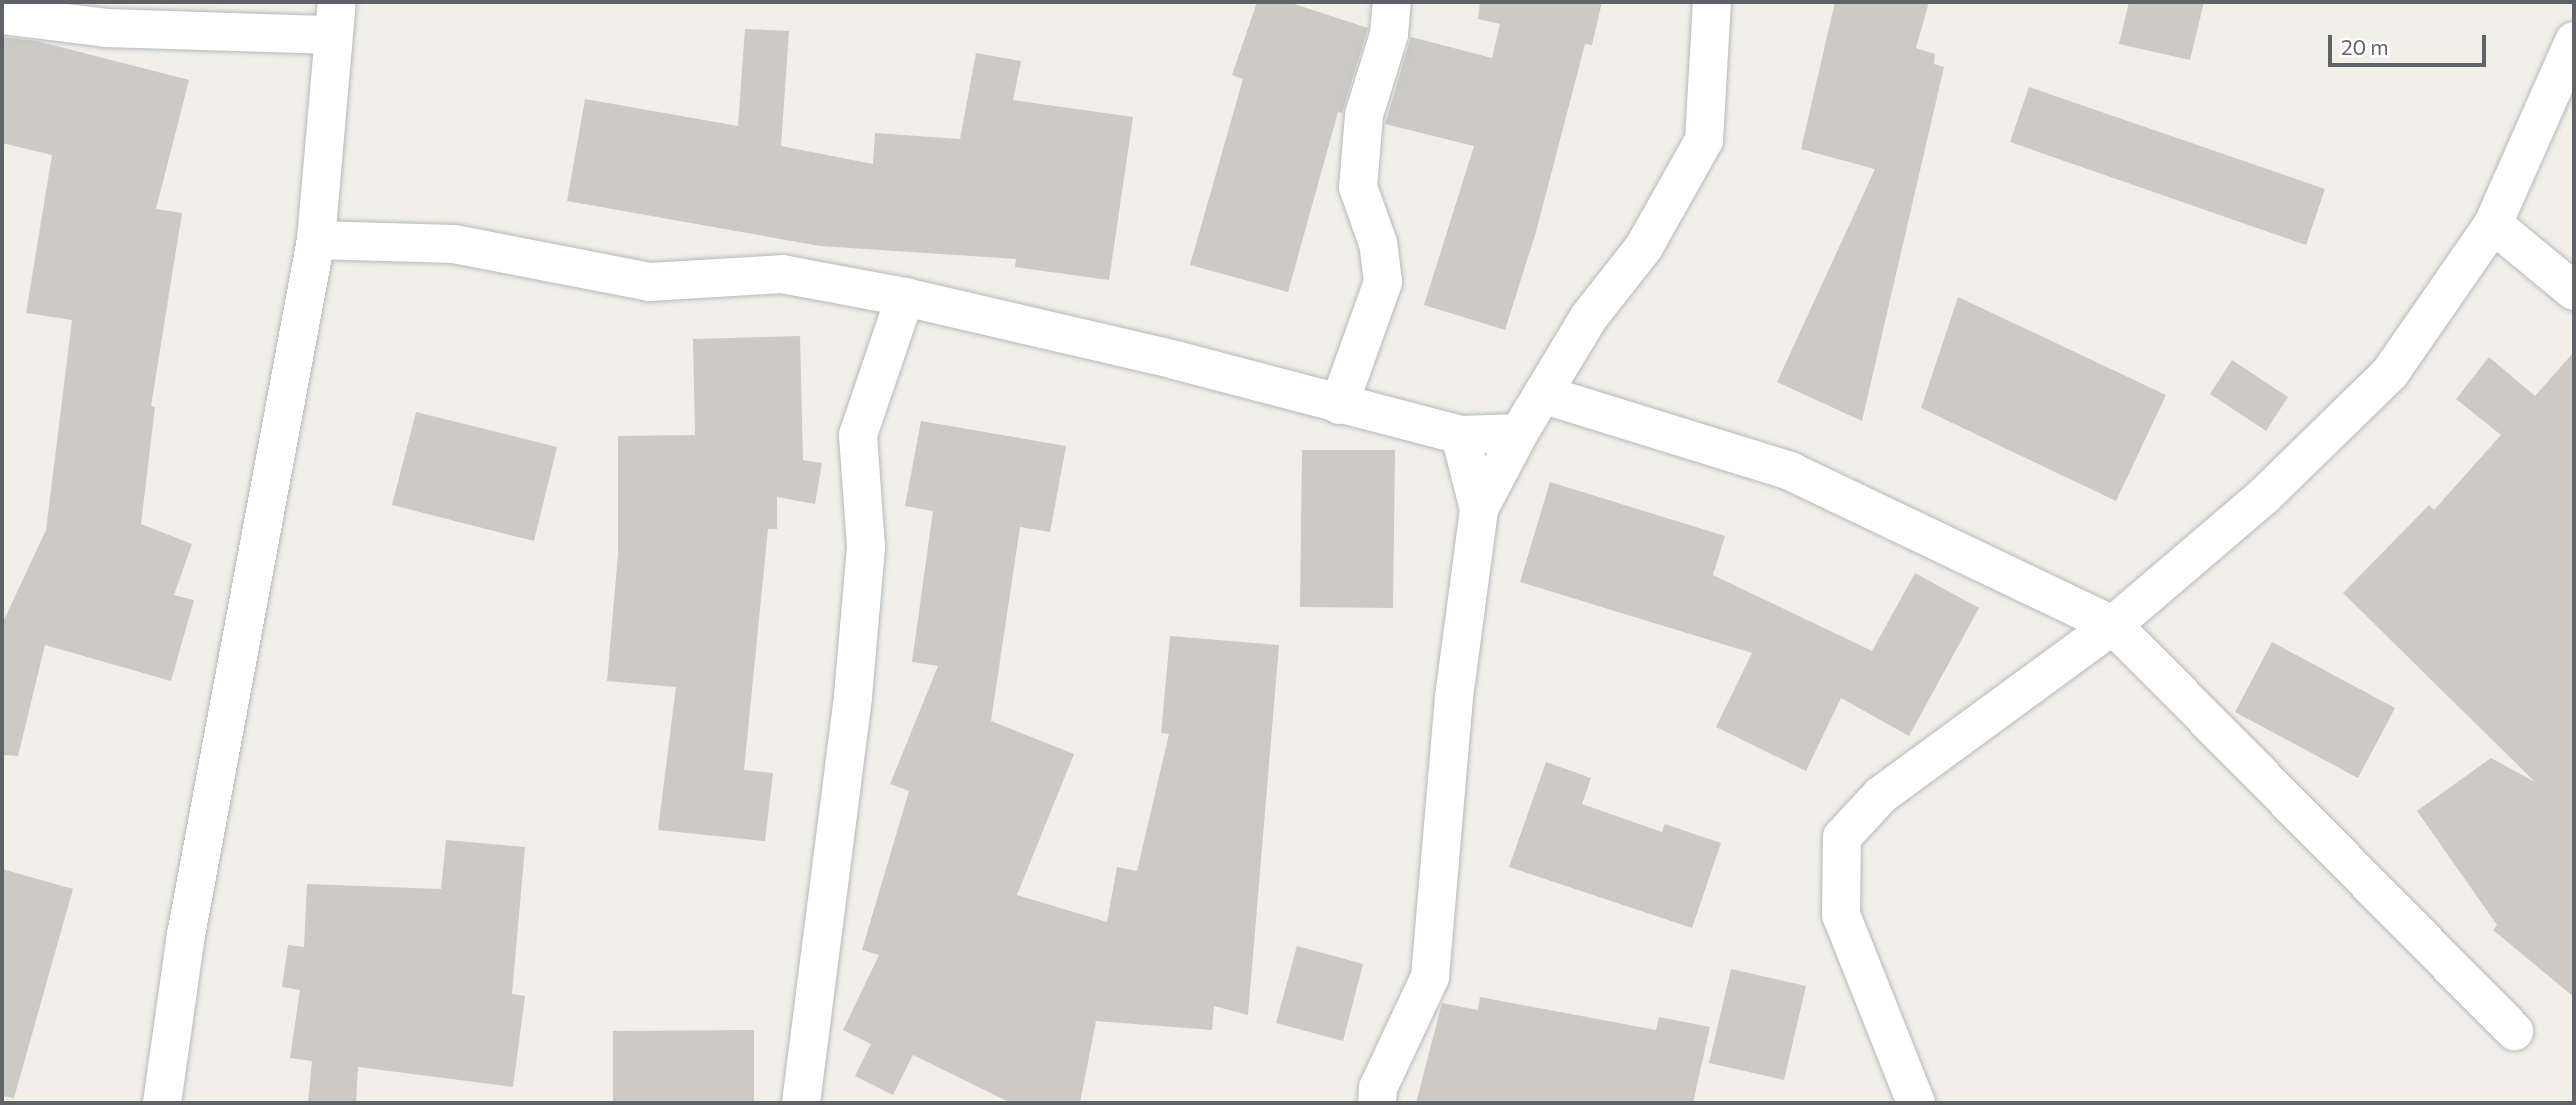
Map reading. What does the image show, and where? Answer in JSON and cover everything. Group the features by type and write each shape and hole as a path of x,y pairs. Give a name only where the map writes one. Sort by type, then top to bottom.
{"street":[{"path":"1339,405 1383,282 1378,243 1358,187 1364,115 1389,34 1392,2"},
{"path":"1377,1103 1378,1088 1430,977 1454,697 1479,509 1518,433 1545,395 1589,317 1644,247 1704,140 1712,2"},
{"path":"2,15 106,28 335,18 316,240 186,935 162,1103"},
{"path":"1916,1103 1841,915 1842,837 1881,795 2113,625 2264,496 2390,373 2493,224 2574,41"},
{"path":"2493,224 2574,292"},
{"path":"316,240 454,244 649,282 782,274 905,297 1175,360 1460,435 1518,433"},
{"path":"801,1103 853,696 866,547 858,435 905,297"},
{"path":"1545,395 1790,471 2113,625 2514,1031"},
{"path":"1460,435 1479,509"}],"building":[{"path":"1257,2 1288,2 1368,28 1342,113 1338,112 1288,292 1190,265 1243,79 1232,75"},
{"path":"1480,2 1602,2 1592,45 1585,44 1536,232 1505,330 1424,305 1474,146 1385,124 1411,37 1492,58 1500,24 1478,19"},
{"path":"1835,2 1929,2 1916,48 1935,54 1934,64 1944,67 1862,421 1777,382 1875,169 1801,149"},
{"path":"2129,2 2204,2 2190,60 2119,44"},
{"path":"745,29 789,31 781,146 873,164 875,133 960,139 976,53 1021,61 1013,100 1133,117 1109,280 1015,267 1016,259 820,246 567,201 585,99 738,126"},
{"path":"2,37 37,41 189,80 156,209 182,213 151,406 155,407 141,524 192,544 174,595 194,600 171,681 45,645 18,756 2,755 2,624 46,530 72,320 26,313 52,155 2,143"},
{"path":"2029,87 2325,189 2306,245 2010,142"},
{"path":"1958,297 2166,395 2116,501 1921,408"},
{"path":"800,336 803,460 822,463 815,504 777,497 777,529 768,529 744,770 773,773 765,841 658,830 676,687 607,681 618,554 618,436 695,435 693,339"},
{"path":"2574,352 2574,997 2493,930 2497,925 2417,811 2491,758 2535,782 2343,593 2429,505 2434,510 2501,435 2456,399 2489,357 2535,396"},
{"path":"2232,360 2288,397 2266,431 2210,394"},
{"path":"416,412 557,447 534,541 392,505"},
{"path":"921,421 1066,446 1050,532 1020,527 991,721 1074,754 1017,895 1107,922 1117,867 1137,871 1169,734 1161,733 1170,636 1279,645 1248,1015 1214,1006 1212,1030 1096,1021 1080,1103 1011,1103 913,1055 893,1095 855,1076 871,1044 843,1030 879,955 862,950 909,791 890,784 938,666 912,662 933,511 905,506"},
{"path":"1302,450 1395,450 1393,608 1300,607"},
{"path":"1550,482 1725,536 1713,575 1872,651 1915,573 1979,608 1909,736 1841,698 1806,771 1716,727 1752,653 1520,582"},
{"path":"2272,642 2395,708 2358,778 2235,712"},
{"path":"1546,762 1591,778 1582,804 1662,832 1665,824 1721,843 1692,928 1509,867"},
{"path":"446,840 525,847 512,994 525,996 513,1087 358,1067 356,1103 308,1103 312,1061 290,1058 300,990 282,987 288,945 304,947 307,884 441,889"},
{"path":"2,869 73,889 14,1098 2,1096"},
{"path":"1297,946 1363,964 1343,1041 1276,1023"},
{"path":"1731,969 1806,986 1784,1080 1709,1063"},
{"path":"1480,997 1656,1030 1659,1017 1710,1027 1693,1103 1416,1103 1442,1003 1478,1010"},
{"path":"754,1030 754,1103 613,1103 613,1031"}]}
